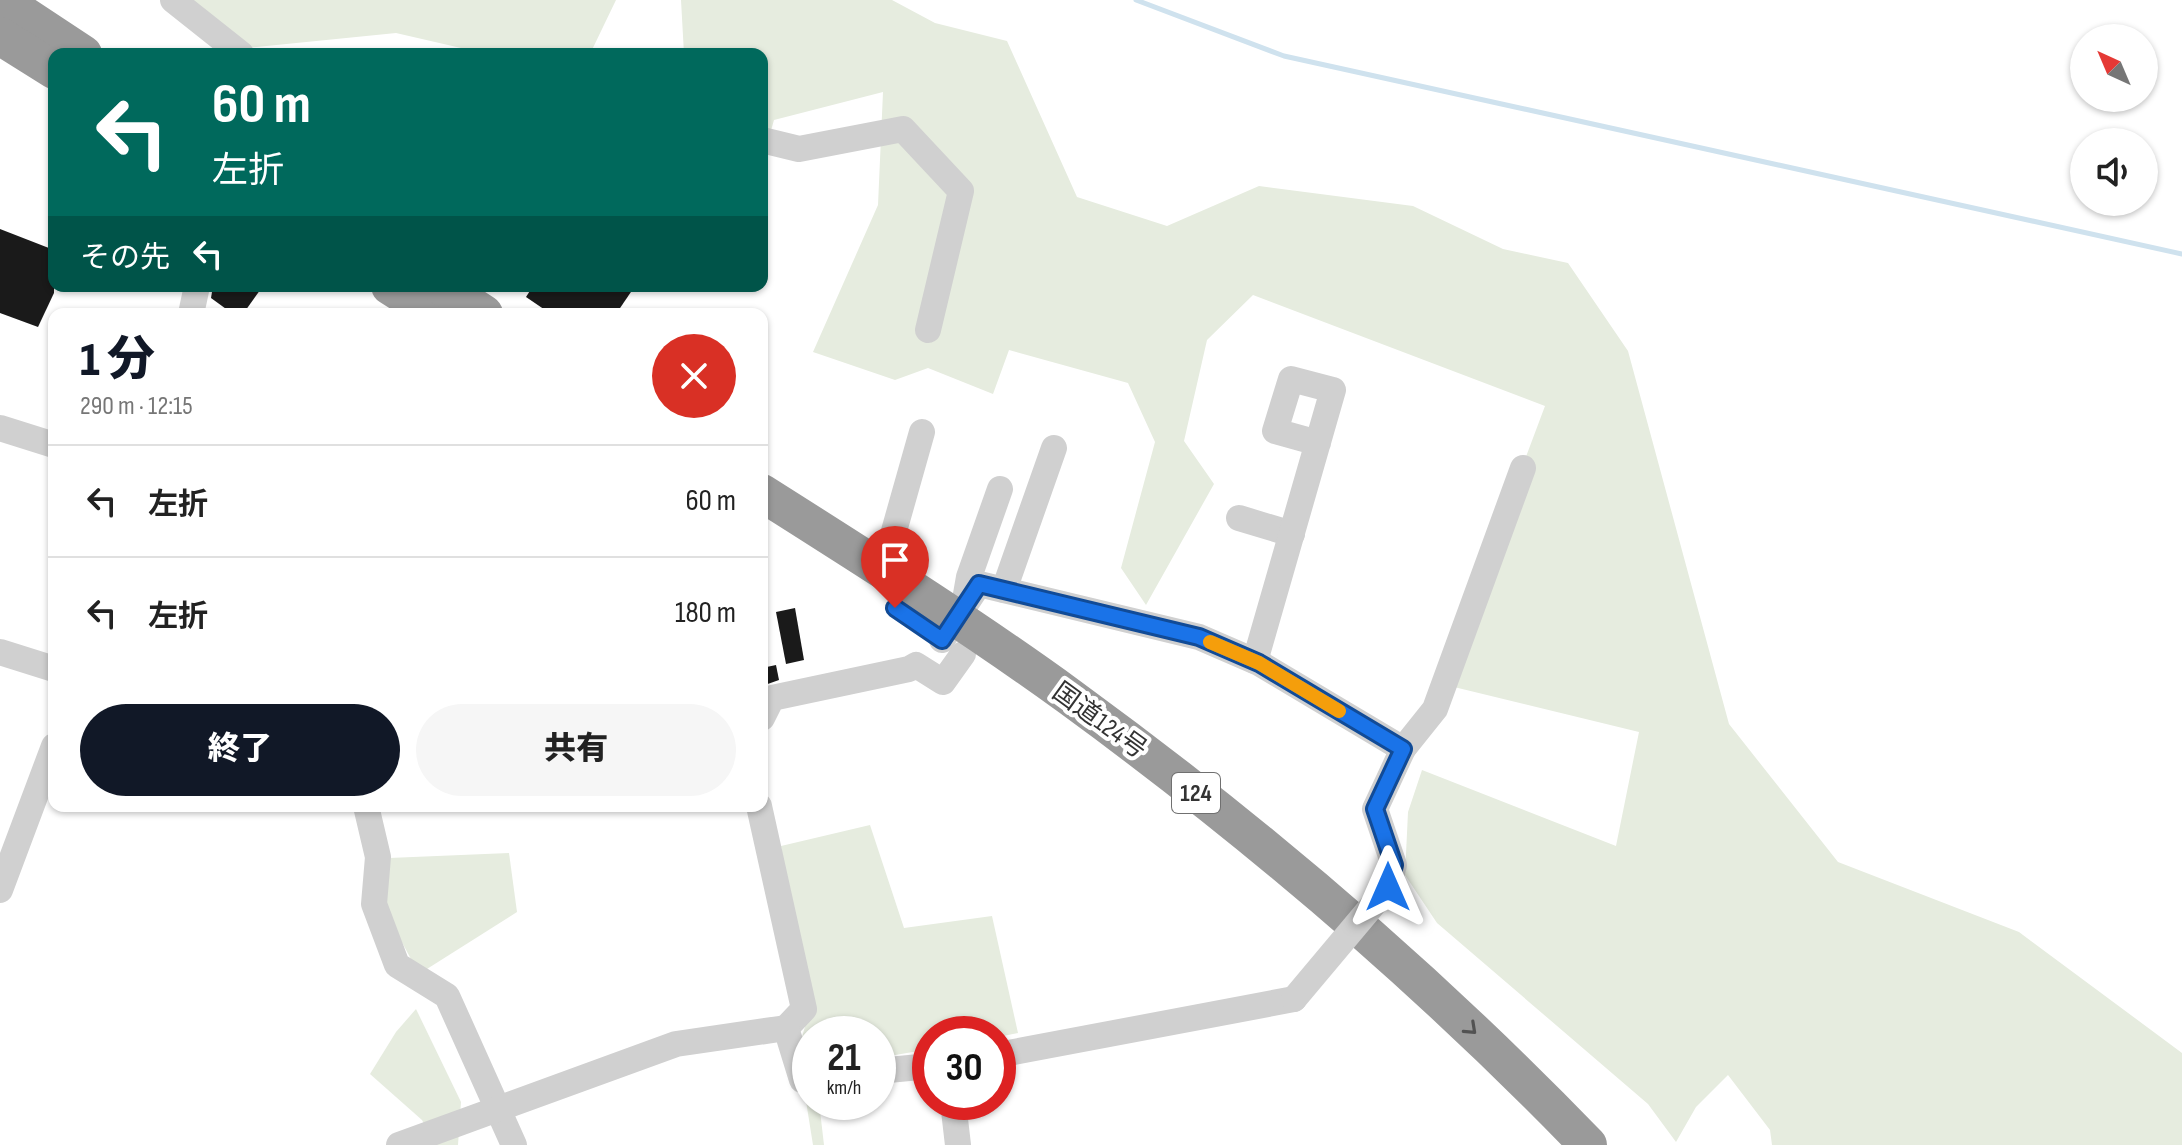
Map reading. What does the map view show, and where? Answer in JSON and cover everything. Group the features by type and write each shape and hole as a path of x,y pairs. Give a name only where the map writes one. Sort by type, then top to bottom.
{"highway":[{"path":"4,25 67,48"},
{"path":"4,25 48,65"},
{"path":"399,292 425,308"},
{"path":"450,292 475,308"},
{"name":"国道124号","path":"768,497 883,570 1268,881 1373,972 1553,1145"},
{"name":"国道124号","path":"768,525 957,629 1080,705 1284,863 1392,956 1512,1066 1588,1145"}],"street":[{"path":"173,0 233,48"},
{"path":"768,141 799,149 903,129 961,191 928,330"},
{"path":"0,428 48,443"},
{"path":"883,570 922,432"},
{"path":"1255,661 1318,443"},
{"path":"1004,590 1054,448"},
{"path":"1016,1052 1294,999 1388,887 1394,865 1375,809 1403,749 1435,709 1523,468"},
{"path":"768,706 772,698 916,665 943,682 969,577 1000,489"},
{"path":"1239,518 1292,534"},
{"path":"957,629 979,584 1199,637 1255,661 1403,749"},
{"path":"0,652 48,667"},
{"path":"0,890 48,762"},
{"path":"367,812 378,857 374,904 397,965 447,996 514,1145"},
{"path":"399,1145 676,1044 786,1028 804,1009 760,812"},
{"path":"786,1028 792,1048"},
{"path":"955,1120 958,1145"}],"shaded area":[{"path":"192,0 616,0 593,48 461,48 396,33 247,48"},
{"path":"681,0 892,0 935,23 1007,41 1077,197 1167,226 1259,186 1413,206 1503,249 1568,263 1628,351 1729,724 1838,862 2019,932 2182,1053 2182,1145 1772,1145 1770,1130 1728,1075 1696,1107 1676,1142 1648,1104 1437,923 1405,875 1408,812 1422,770 1616,846 1639,732 1454,687 1476,590 1545,406 1253,295 1207,340 1184,441 1214,484 1146,605 1121,568 1155,442 1128,383 1009,350 993,394 928,368 895,380 813,352 878,205 883,92 774,120 768,141 768,48 684,48"},
{"path":"870,825 904,928 992,916 1014,1016 912,1016 912,1052 896,1055 896,1016 805,1016 781,846"},
{"path":"509,853 517,912 419,974 383,907 389,858"},
{"path":"416,1009 461,1102 458,1145 435,1145 422,1120 370,1074 396,1032"},
{"path":"809,1120 821,1120 824,1145 813,1145"}],"building":[{"path":"0,229 48,248 48,292 54,293 38,327 0,313"},
{"path":"212,292 259,292 247,308 225,308 211,298"},
{"path":"529,292 631,292 620,308 542,308 526,297"},
{"path":"795,608 804,660 786,664 776,612"},
{"path":"776,665 779,680 768,684 768,667"}],"waterway":[{"path":"1136,0 1284,56 2182,254"}],"slow traffic":[{"path":"1210,642 1259,663 1339,711"}],"route":[{"path":"895,608 942,640 979,584 1199,637 1259,663 1403,749 1375,809 1394,865 1388,887"}]}
